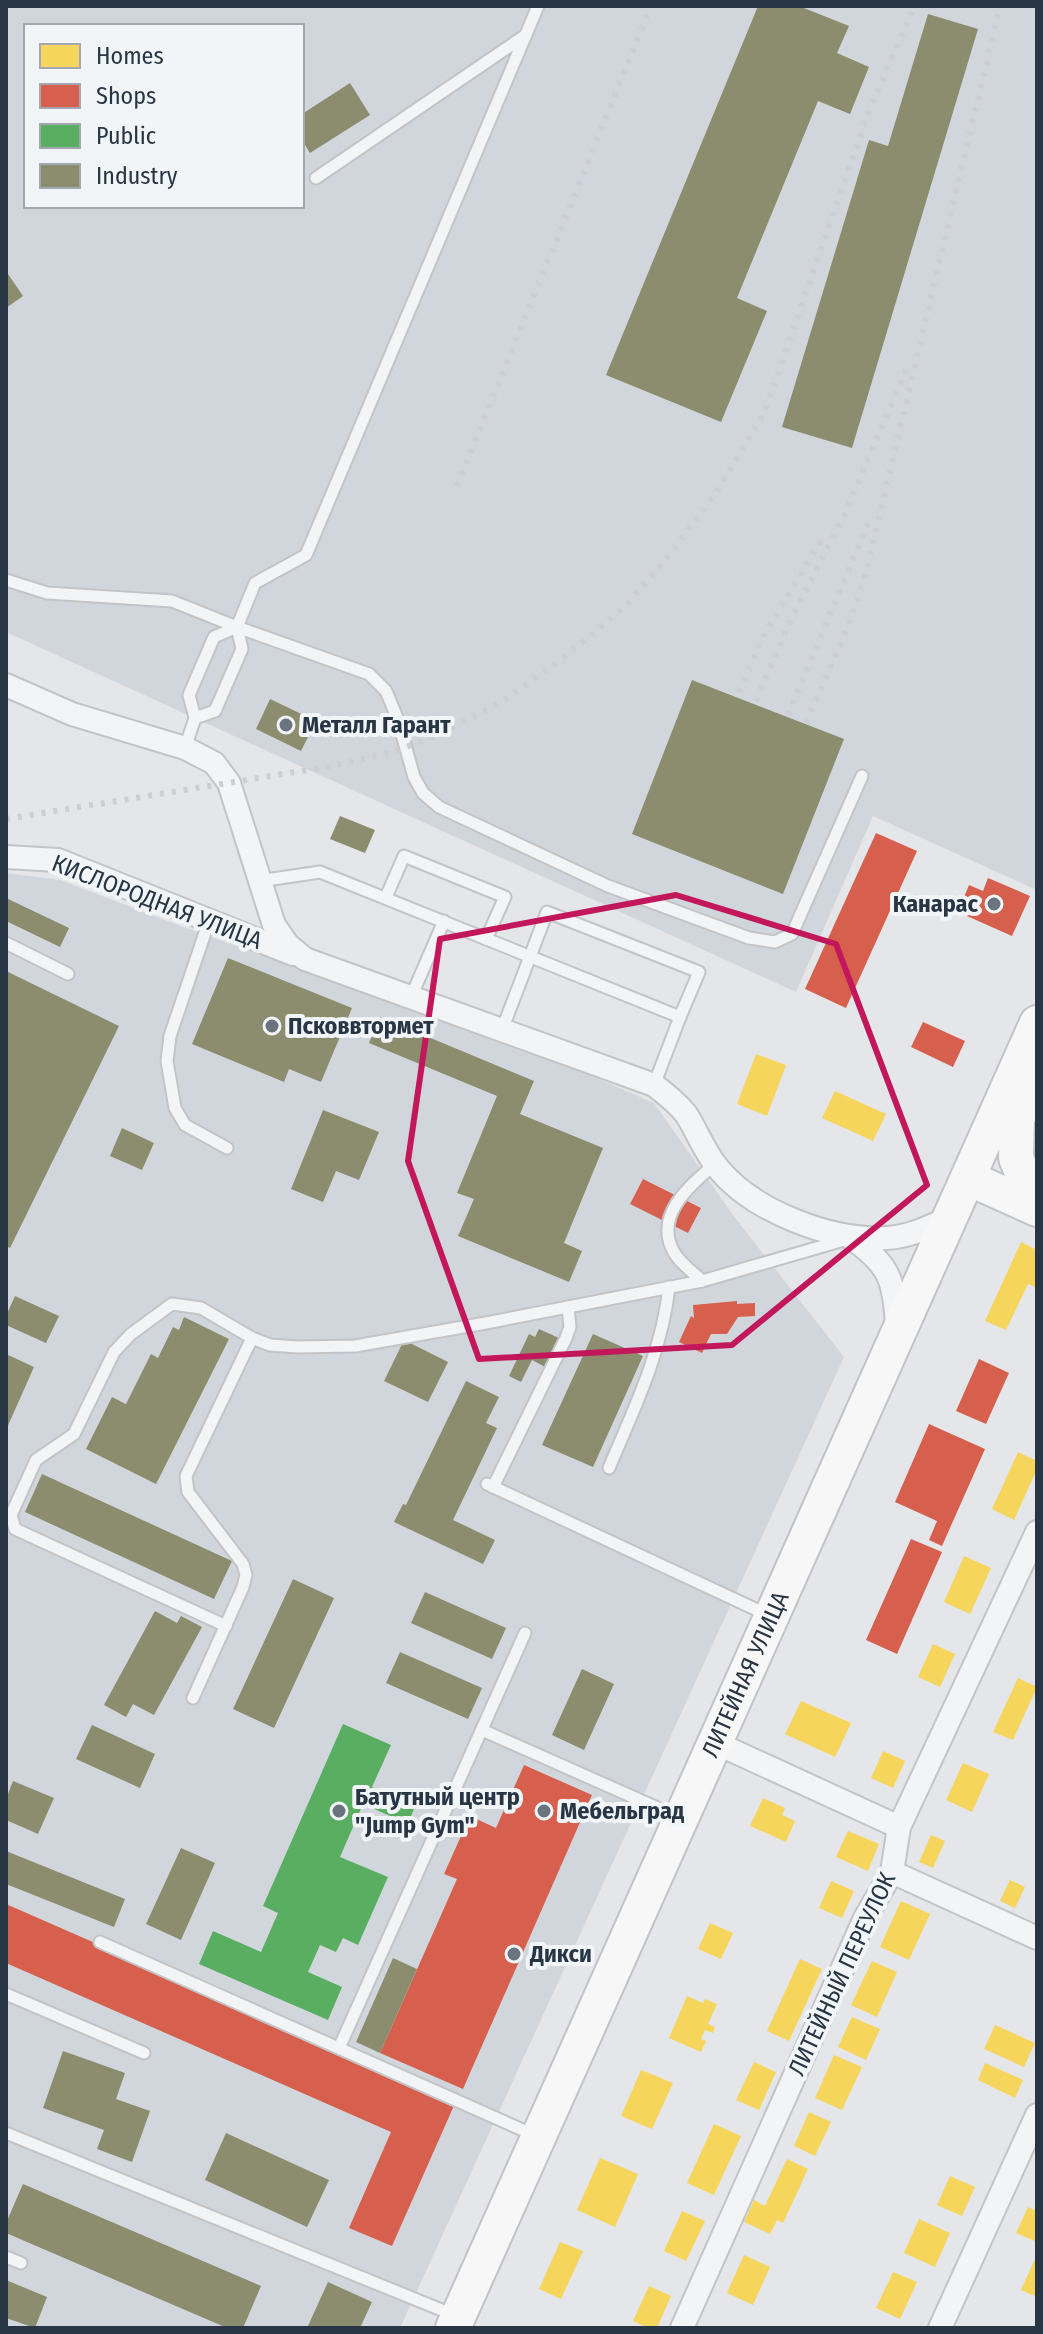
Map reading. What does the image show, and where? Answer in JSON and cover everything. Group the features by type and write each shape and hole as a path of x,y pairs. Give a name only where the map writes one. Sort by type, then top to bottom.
{"main road":[{"name":"ЛИТЕЙНАЯ УЛИЦА","path":"456,2322 1032,1035"},
{"path":"1032,1035 1035,1084 1017,1118 1016,1158 1025,1179 1037,1191"},
{"path":"968,1178 1037,1209"}],"street":[{"path":"6,685 72,714 185,748 214,763 229,783 268,911 280,935 305,959"},
{"name":"КИСЛОРОДНАЯ УЛИЦА","path":"6,857 58,860 305,959 654,1085"},
{"path":"654,1085 685,1113 715,1164 732,1185 757,1204 851,1238 871,1252 891,1281 896,1302 897,1332"},
{"path":"851,1238 915,1234 949,1218"},
{"name":"ЛИТЕЙНЫЙ ПЕРЕУЛОК","path":"682,2328 865,1918 892,1872 899,1827 1037,1532"},
{"path":"716,1743 899,1827"},
{"path":"892,1872 1037,1938"},
{"path":"940,2328 1037,2115"}],"lane":[{"path":"195,718 215,711 242,649 237,627 255,583 306,555 538,6"},
{"path":"316,178 526,35"},
{"path":"6,580 47,593 172,601 369,674 386,691 398,720 414,777 423,793 439,807 608,886 749,938 775,942 792,934 862,776"},
{"path":"185,748 195,718 189,695 214,637 237,627"},
{"path":"386,897 404,856 505,897 486,939"},
{"path":"259,881 320,872 680,1017"},
{"path":"502,1030 547,912 699,972 654,1085"},
{"path":"209,921 170,1036 167,1061 175,1108 185,1125 227,1148"},
{"path":"411,997 444,921"},
{"path":"6,943 68,974"},
{"path":"702,1281 677,1257 667,1238 669,1220 682,1192 715,1164"},
{"path":"226,1626 15,1529 11,1515 36,1460 74,1434 114,1352 131,1334 172,1304 201,1308 270,1345 355,1346 702,1281 851,1238"},
{"path":"609,1468 648,1377 666,1311 669,1287"},
{"path":"568,1307 570,1327 566,1338 490,1486 773,1617"},
{"path":"193,1698 246,1575 243,1564 188,1492 186,1476 252,1338"},
{"path":"339,2048 525,1633"},
{"path":"482,1730 683,1819"},
{"path":"100,1942 539,2137"},
{"path":"6,1994 144,2053"},
{"path":"6,2133 456,2322"},
{"path":"6,2257 21,2263"}],"highlighted area":[{"path":"676,895 836,944 927,1185 732,1345 479,1359 408,1161 440,939"}],"shaded area":[{"path":"6,6 1037,6 1037,890 873,816 796,992 6,632"},
{"path":"6,873 60,880 554,1060 654,1103 733,1215 844,1357 400,2328 6,2328"}],"building: Homes":[{"path":"756,1054 786,1065 767,1116 737,1104"},
{"path":"835,1091 886,1114 873,1141 822,1118"},
{"path":"1021,1242 1037,1250 1037,1288 1028,1284 1006,1330 985,1321"},
{"path":"1018,1452 1037,1461 1037,1469 1014,1520 992,1509"},
{"path":"964,1556 991,1568 970,1614 944,1602"},
{"path":"933,1644 955,1654 940,1687 918,1677"},
{"path":"1018,1678 1037,1687 1013,1740 993,1732"},
{"path":"801,1701 851,1723 835,1757 785,1734"},
{"path":"883,1751 905,1761 893,1788 871,1778"},
{"path":"963,1763 989,1774 972,1812 946,1800"},
{"path":"763,1798 785,1808 782,1815 795,1821 786,1842 750,1826"},
{"path":"848,1831 879,1844 868,1871 836,1857"},
{"path":"931,1835 945,1841 933,1868 919,1862"},
{"path":"1010,1880 1025,1887 1015,1908 1000,1901"},
{"path":"831,1881 854,1891 842,1918 819,1908"},
{"path":"901,1901 930,1914 909,1960 880,1947"},
{"path":"710,1923 733,1933 721,1959 698,1949"},
{"path":"800,1959 822,1969 789,2041 767,2031"},
{"path":"872,1961 897,1972 877,2017 851,2005"},
{"path":"687,1996 703,2003 705,1999 717,2004 708,2024 715,2027 713,2033 705,2030 701,2039 706,2041 701,2052 669,2038"},
{"path":"852,2017 880,2029 866,2060 838,2047"},
{"path":"995,2025 1035,2043 1024,2067 984,2049"},
{"path":"834,2055 862,2067 842,2110 815,2098"},
{"path":"754,2062 776,2072 759,2110 736,2100"},
{"path":"985,2063 1023,2080 1015,2098 978,2080"},
{"path":"641,2070 673,2083 652,2129 621,2116"},
{"path":"809,2112 831,2122 815,2156 794,2146"},
{"path":"714,2124 741,2136 714,2195 687,2183"},
{"path":"600,2158 638,2174 615,2227 577,2210"},
{"path":"787,2159 808,2169 783,2223 777,2220 770,2234 744,2222 754,2200 765,2206"},
{"path":"950,2176 975,2187 962,2216 937,2205"},
{"path":"1028,2207 1037,2211 1037,2242 1016,2233"},
{"path":"682,2211 705,2221 686,2261 664,2251"},
{"path":"919,2219 950,2233 935,2267 904,2253"},
{"path":"560,2242 583,2251 561,2299 539,2289"},
{"path":"744,2255 770,2267 753,2305 727,2293"},
{"path":"1034,2261 1037,2262 1037,2297 1021,2290"},
{"path":"893,2272 917,2282 900,2319 876,2308"},
{"path":"649,2286 671,2296 657,2328 648,2328 633,2321"}],"building: Shops":[{"path":"876,833 917,851 846,1008 805,989"},
{"name":"Канарас","path":"988,878 1030,896 1012,936 958,912 969,885 983,891"},
{"path":"923,1022 965,1041 953,1067 911,1047"},
{"path":"643,1179 701,1208 688,1233 630,1204"},
{"path":"737,1301 737,1304 755,1303 755,1316 738,1317 727,1334 711,1334 702,1353 679,1342 691,1316 694,1318 693,1305"},
{"path":"979,1359 1009,1373 986,1424 956,1411"},
{"path":"929,1424 985,1449 942,1546 929,1540 937,1521 895,1502"},
{"path":"911,1539 942,1552 897,1654 866,1640"},
{"path":"524,1765 592,1795 463,2089 380,2053 457,1879 444,1874 470,1816 496,1828"},
{"path":"6,1904 456,2101 392,2246 349,2228 391,2132 6,1963"}],"building: Public":[{"path":"343,1724 391,1745 372,1787 415,1806 408,1824 363,1804 340,1857 388,1877 358,1945 343,1938 336,1952 320,1945 308,1972 342,1987 328,2020 199,1964 213,1931 261,1952 278,1913 263,1906"}],"building: Industry":[{"path":"758,6 799,6 849,26 837,53 869,67 850,114 818,101 737,298 767,311 721,422 606,375"},
{"path":"928,14 978,29 852,448 782,427 869,140 888,146"},
{"path":"350,83 370,115 310,153 304,143 304,113"},
{"path":"6,271 23,296 6,308"},
{"path":"692,680 844,739 783,894 632,834"},
{"name":"Металл Гарант","path":"270,699 316,721 301,751 256,729"},
{"path":"340,816 375,830 365,853 330,839"},
{"path":"6,898 69,928 60,947 6,921"},
{"name":"Псковвтормет","path":"228,958 352,1008 321,1082 289,1069 284,1082 192,1044"},
{"path":"6,971 119,1026 10,1248 6,1246"},
{"path":"380,1017 534,1081 520,1114 603,1148 564,1243 582,1251 569,1282 458,1236 474,1199 457,1193 497,1096 369,1043"},
{"path":"323,1110 379,1132 359,1180 336,1171 323,1202 291,1189"},
{"path":"122,1128 154,1143 142,1170 110,1156"},
{"path":"15,1296 59,1316 46,1343 6,1325 6,1316"},
{"path":"184,1317 229,1339 156,1484 86,1449 112,1397 126,1404 151,1354 158,1358 173,1327 179,1330"},
{"path":"539,1329 561,1339 547,1368 532,1360 521,1382 509,1376 529,1334 535,1337"},
{"path":"593,1334 643,1356 593,1467 542,1445"},
{"path":"404,1340 448,1362 428,1402 384,1381"},
{"path":"6,1354 34,1367 6,1430"},
{"path":"466,1381 499,1397 486,1423 497,1428 453,1520 495,1540 483,1564 394,1522 403,1504 406,1505"},
{"path":"42,1474 232,1561 214,1599 25,1512"},
{"path":"293,1579 334,1598 274,1728 233,1709"},
{"path":"425,1592 506,1628 492,1659 411,1623"},
{"path":"155,1611 177,1623 181,1616 202,1627 154,1715 133,1704 126,1717 104,1705"},
{"path":"400,1652 482,1688 468,1719 386,1683"},
{"path":"582,1669 614,1684 584,1750 552,1735"},
{"path":"92,1725 155,1754 140,1788 76,1759"},
{"path":"13,1781 54,1798 38,1834 6,1820 6,1799"},
{"path":"181,1848 215,1863 181,1940 146,1924"},
{"path":"6,1851 125,1899 114,1927 6,1884"},
{"path":"393,1958 417,1969 380,2053 356,2042"},
{"path":"63,2051 125,2073 116,2099 150,2111 132,2162 97,2149 104,2130 43,2108"},
{"path":"226,2133 329,2180 307,2227 205,2180"},
{"path":"23,2184 261,2286 243,2328 227,2328 6,2233 6,2223"},
{"path":"6,2280 47,2297 35,2328 6,2318"},
{"path":"328,2282 372,2302 360,2328 307,2328"}],"railway":[{"path":"457,486 651,6"},
{"path":"6,819 332,766 389,753 431,738 493,707 577,647 624,607 713,498 765,411 865,122 915,6"},
{"path":"806,723 849,624 866,573 1000,6"},
{"path":"756,701 788,626 843,518 906,370"},
{"path":"788,715 871,516"},
{"path":"739,692 766,631 825,535"}],"place":[{"name":"Металл Гарант","path":"286,725"},
{"name":"Канарас","path":"994,904"},
{"name":"Псковвтормет","path":"272,1026"},
{"name":"Батутный центр \"Jump Gym\"","path":"339,1811"},
{"name":"Мебельград","path":"544,1811"},
{"name":"Дикси","path":"514,1954"}]}
